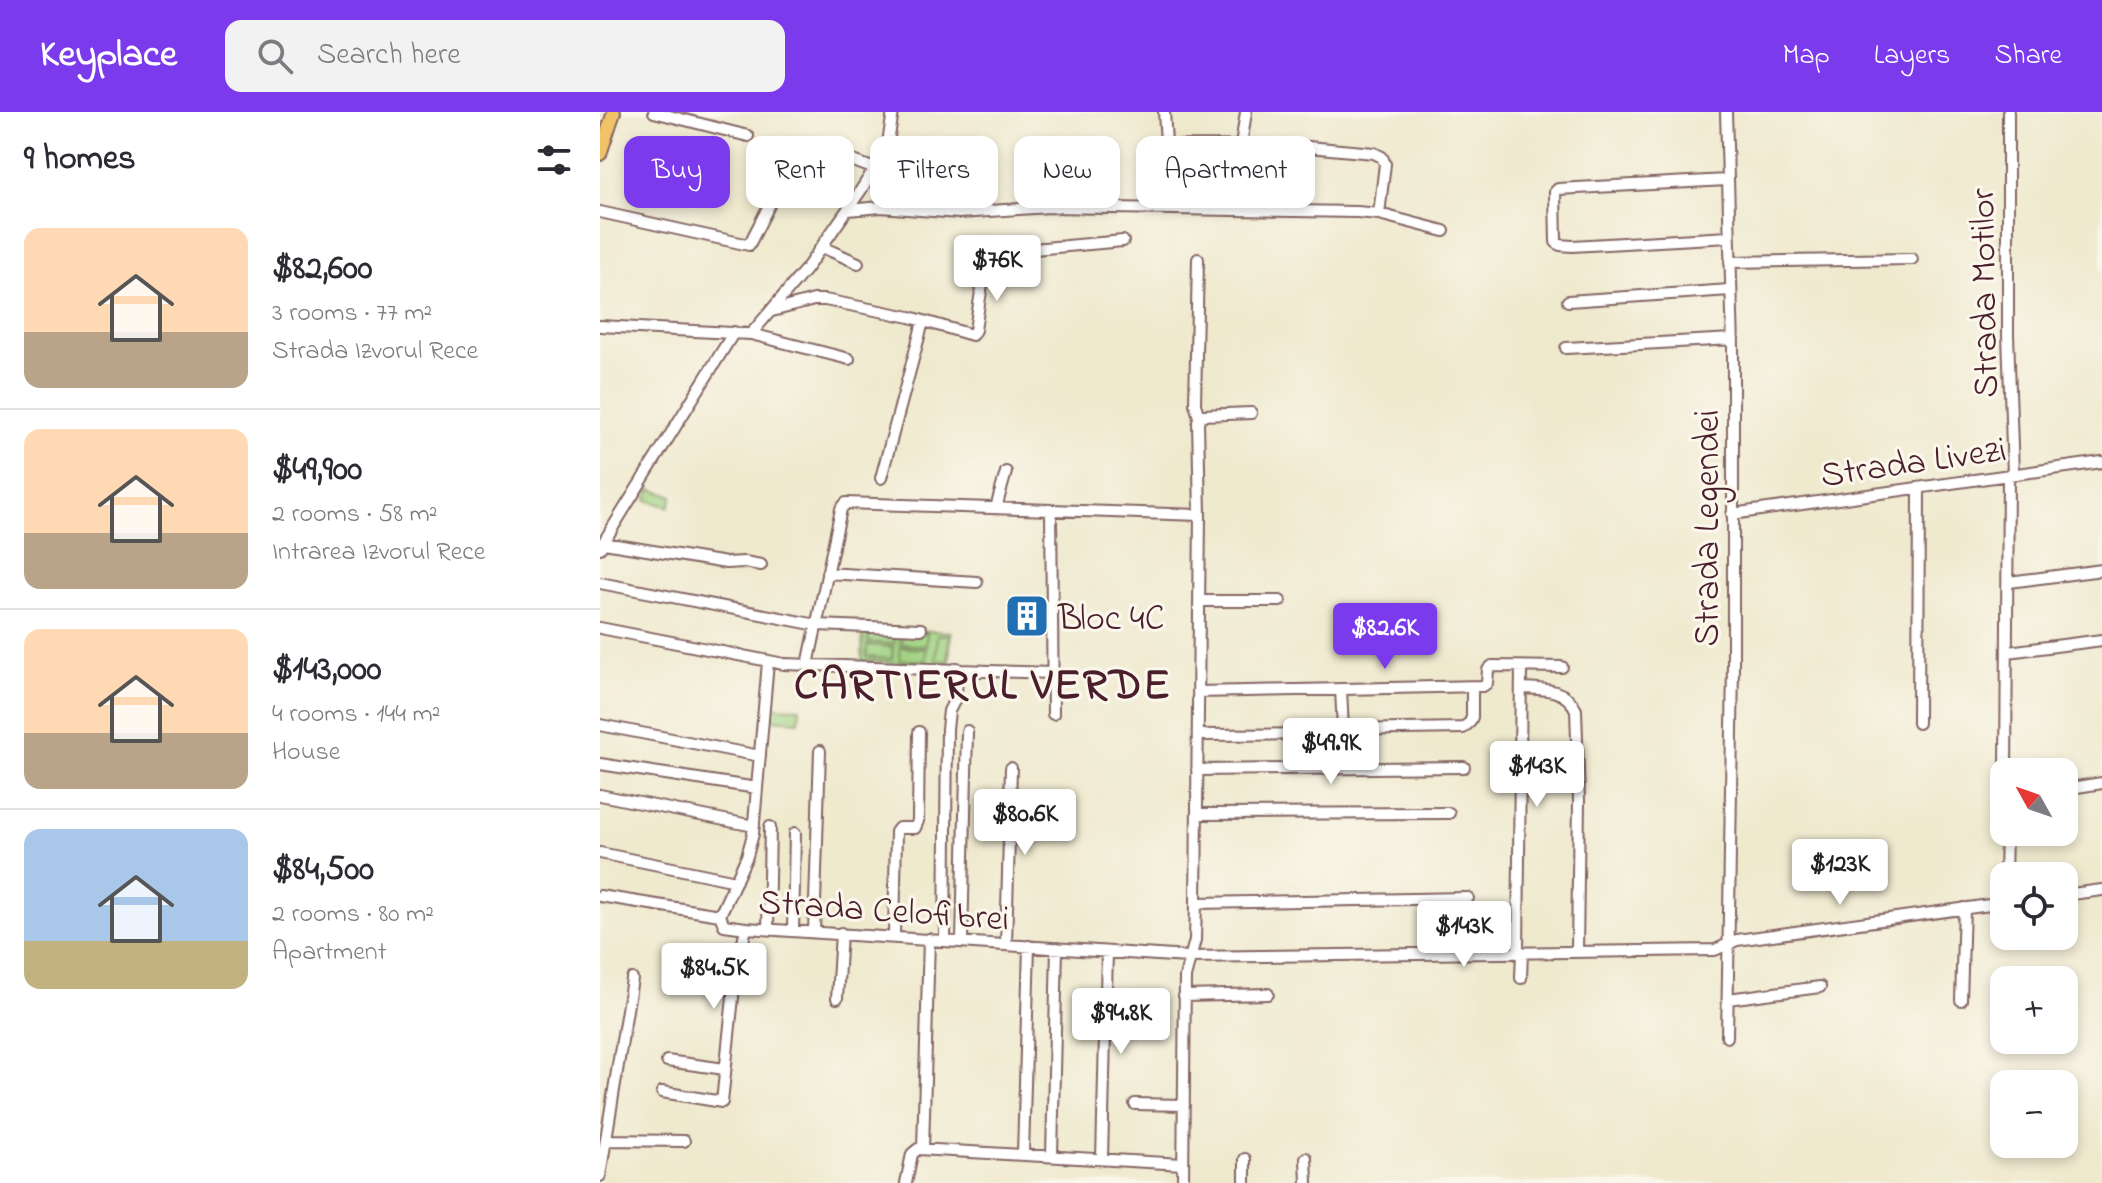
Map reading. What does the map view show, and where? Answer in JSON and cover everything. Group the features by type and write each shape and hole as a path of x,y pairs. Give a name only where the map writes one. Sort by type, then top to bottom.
{"main road":[{"path":"600,154 614,112"}],"street":[{"path":"654,112 748,136"},
{"path":"890,136 893,112"},
{"path":"1164,112 1166,136"},
{"path":"1242,136 1246,112"},
{"name":"Strada Legendei","path":"1726,112 1733,339 1727,1037"},
{"name":"Strada Motilor","path":"2006,758 2010,475 2008,112"},
{"path":"600,212 749,245 800,144 808,144 870,167"},
{"path":"1315,148 1374,153 1382,157 1385,164 1379,214"},
{"path":"751,334 822,247 870,177"},
{"path":"1727,180 1558,189 1555,192 1556,242 1572,246 1729,237"},
{"path":"848,210 881,207 959,213 1050,207 1379,214 1444,231"},
{"path":"772,311 819,300 972,335 989,253 1123,241"},
{"path":"822,247 858,263"},
{"path":"1183,1183 1184,996 1188,957 1195,940 1196,903 1200,515 1199,417 1195,404 1198,259"},
{"path":"1730,262 1912,259"},
{"path":"1568,301 1730,290"},
{"path":"881,478 923,322"},
{"path":"600,326 751,334 849,359"},
{"path":"734,332 602,546 761,565"},
{"path":"1566,348 1733,339"},
{"path":"1199,417 1251,413"},
{"name":"Strada Livezi","path":"1732,514 2102,462"},
{"path":"996,508 1006,472"},
{"path":"1918,723 1919,488"},
{"path":"808,665 841,509 846,503 1200,515"},
{"path":"1051,511 1053,714"},
{"path":"2009,582 2102,570"},
{"path":"827,573 977,582"},
{"path":"600,583 817,625 921,629"},
{"path":"1199,601 1280,601"},
{"path":"600,628 768,662 1052,673"},
{"path":"2008,652 2102,640"},
{"path":"720,915 750,847 754,826 768,662"},
{"path":"1198,692 1472,687 1486,685 1488,670 1492,666 1562,667"},
{"path":"1521,667 1521,978"},
{"path":"945,940 947,723 956,697 957,668"},
{"path":"1198,735 1336,734 1343,730 1463,728 1472,717 1472,687"},
{"path":"1521,688 1556,691 1570,699 1576,710 1579,801 1577,951"},
{"path":"1341,689 1343,730"},
{"path":"600,725 760,756"},
{"path":"962,941 967,731"},
{"path":"894,937 896,832 899,828 912,829 918,824 919,732"},
{"path":"814,932 820,751"},
{"path":"600,764 757,788"},
{"path":"1197,770 1464,767"},
{"path":"1006,944 1011,768"},
{"path":"2078,787 2102,783"},
{"path":"600,795 754,826"},
{"path":"1197,814 1449,813"},
{"path":"768,929 770,827"},
{"path":"793,931 795,833"},
{"path":"600,853 736,881"},
{"path":"2078,893 2102,890"},
{"name":"Strada Celofibrei","path":"600,896 720,915 724,925 746,928 1188,957 1715,950 1737,940 1990,905"},
{"path":"1196,903 1468,898"},
{"path":"1961,1000 1964,908"},
{"path":"1445,917 1475,918 1478,952"},
{"path":"662,1092 722,1102 735,978 746,928"},
{"path":"837,998 841,933"},
{"path":"923,1149 929,939"},
{"name":"Strada Celofibrei","path":"1023,1154 1029,946"},
{"name":"Strada Celofibrei","path":"1052,1155 1057,948"},
{"path":"1102,1159 1107,952"},
{"path":"600,1176 632,979"},
{"path":"1728,999 1820,987"},
{"path":"1184,996 1268,994"},
{"path":"667,1061 725,1069"},
{"path":"1135,1104 1184,1105"},
{"path":"606,1140 684,1141"},
{"path":"906,1183 912,1154 915,1150 923,1149 1183,1164"},
{"path":"1306,1158 1307,1183"},
{"path":"1245,1159 1245,1183"}],"green space":[{"path":"650,489 673,496 669,507 647,500"},
{"path":"863,628 951,632 949,666 862,661"},
{"path":"869,630 894,632 894,644 868,642"},
{"path":"902,632 927,633 926,646 901,644"},
{"path":"937,635 949,635 948,661 936,660"},
{"path":"867,645 893,647 892,659 867,657"},
{"path":"900,647 926,649 925,661 900,660"},
{"path":"772,707 800,708 799,721 769,719"}],"place":[{"name":"Bloc 4C","path":"1027,616"}],"district":[{"name":"CARTIERUL VERDE","path":"983,683"}]}
